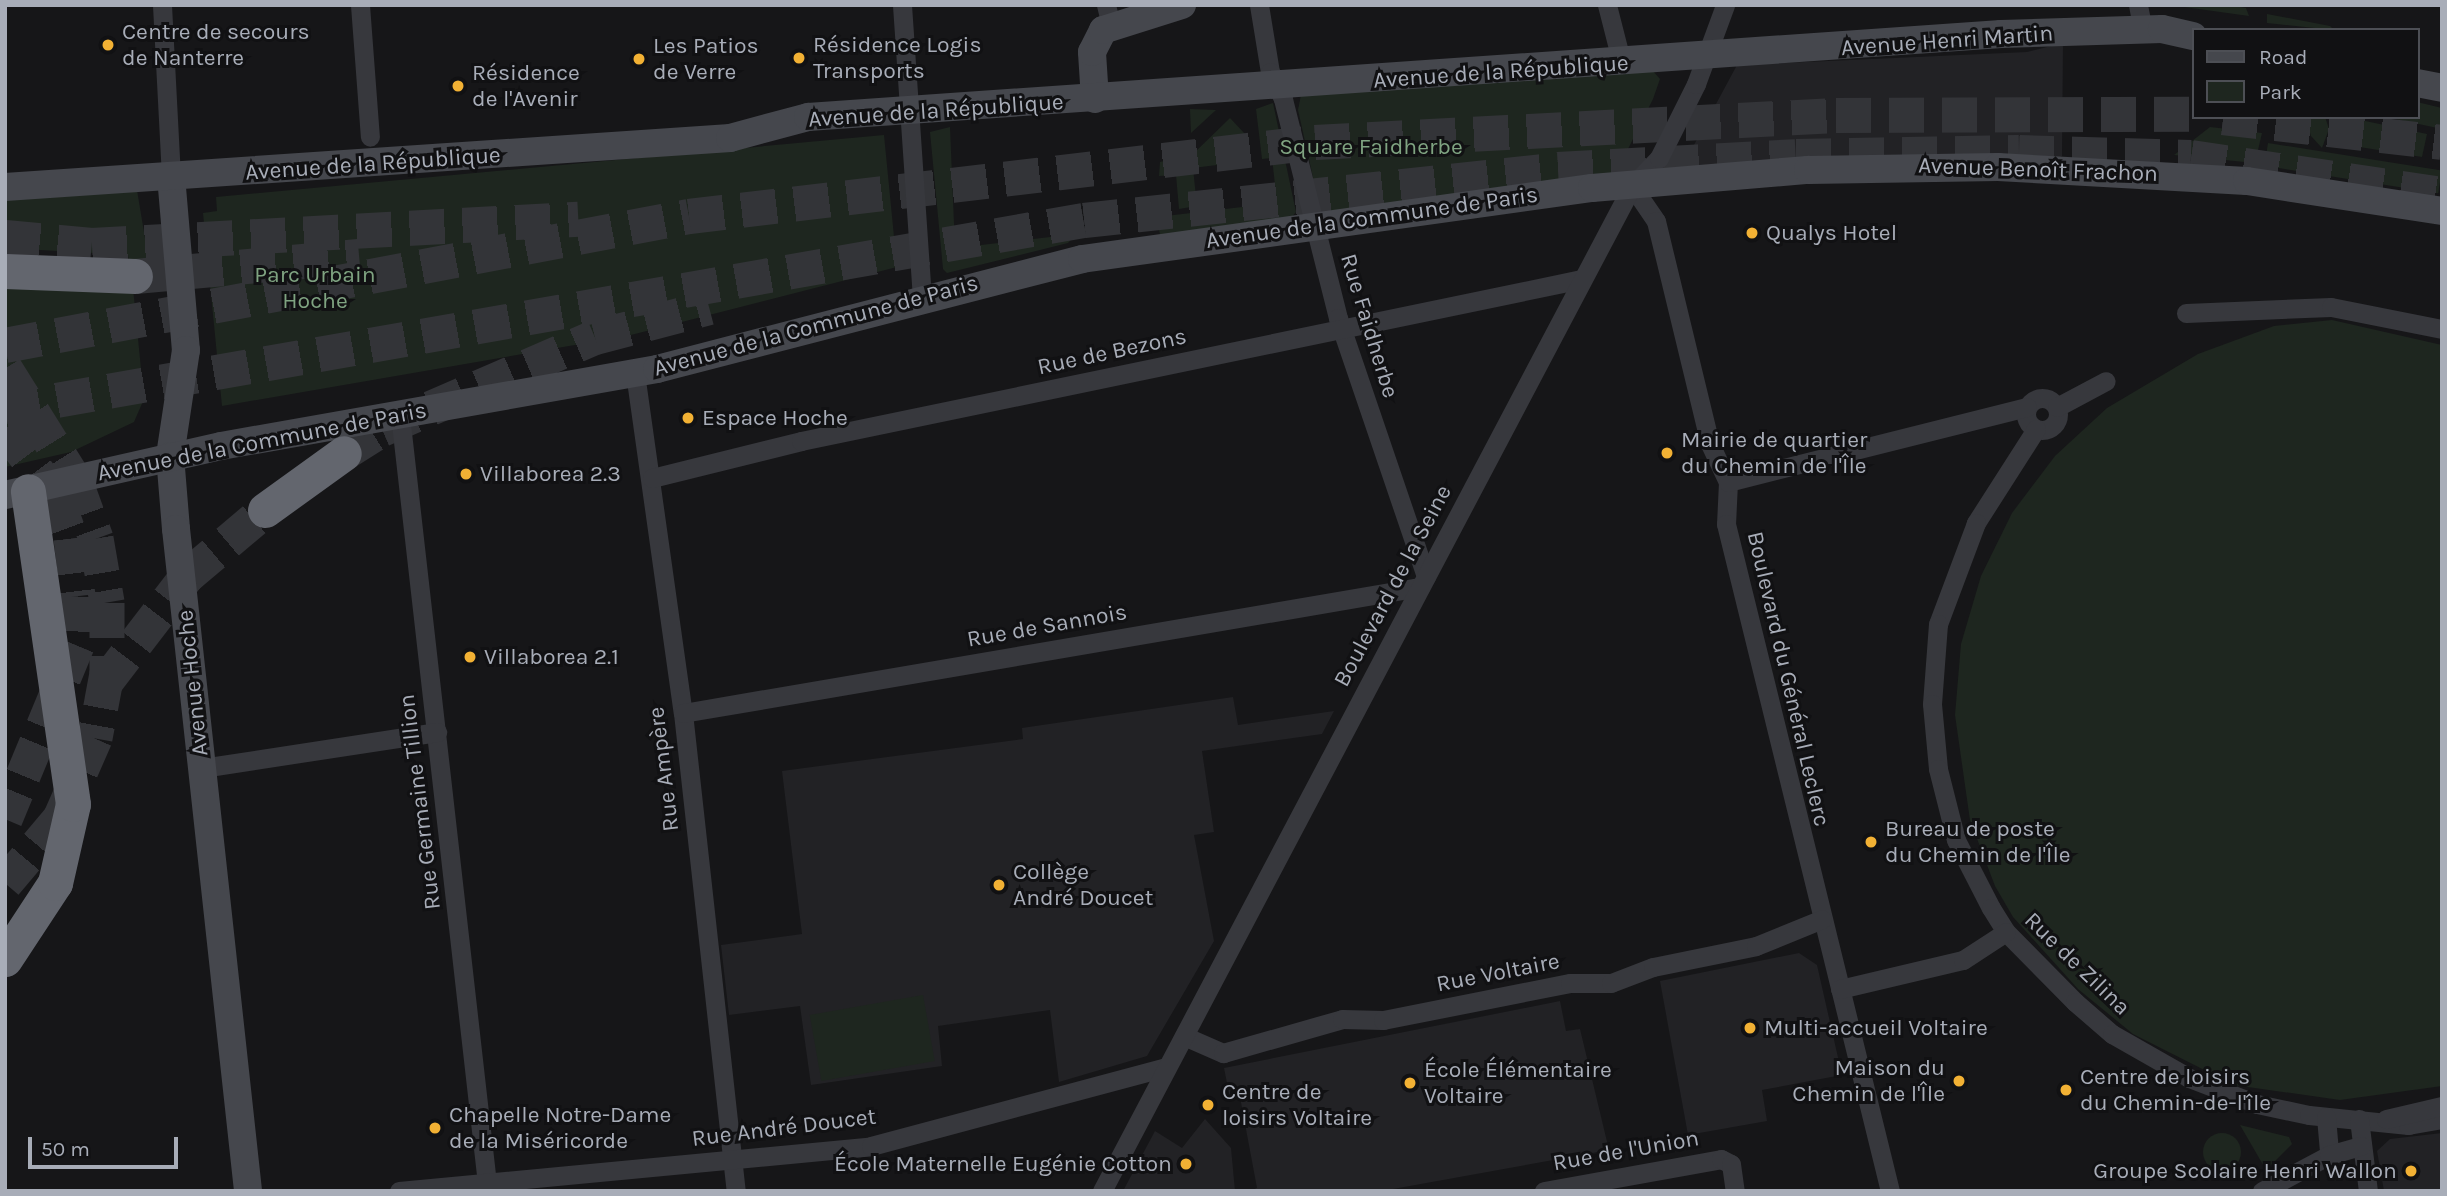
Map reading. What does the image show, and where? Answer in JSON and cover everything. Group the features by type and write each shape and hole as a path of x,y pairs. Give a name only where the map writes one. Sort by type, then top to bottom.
{"highway":[{"path":"5,271 135,276"},
{"path":"265,510 344,453"},
{"path":"5,959 55,883 73,804 17,493"}],"main road":[{"path":"1096,99 1093,44 1109,15 1182,5"},
{"name":"Avenue Henri Martin","path":"1701,59 2001,34 2141,18 2192,36"},
{"name":"Avenue de la République","path":"5,187 730,138 808,117 1701,59"},
{"path":"2419,83 2442,88"},
{"name":"Avenue Benoît Frachon","path":"1632,186 1858,167 2011,167 2247,181 2442,211"},
{"name":"Avenue Hoche","path":"171,176 186,350 170,456 248,1191"},
{"name":"Avenue de la Commune de Paris","path":"17,493 170,456 635,373 1082,259 1632,186"}],"street":[{"path":"162,5 171,176"},
{"path":"360,5 370,136"},
{"path":"902,5 922,298"},
{"name":"Rue Faidherbe","path":"1259,5 1341,328 1423,581"},
{"path":"1607,5 1622,64"},
{"name":"Boulevard de la Seine","path":"1102,1191 1632,186 1659,158 1696,84 1701,59 1725,5"},
{"name":"Boulevard du Général Leclerc","path":"1632,186 1656,221 1706,431 1728,482 1726,524 1890,1191"},
{"name":"Rue de Bezons","path":"652,478 1341,328 1582,279"},
{"path":"2186,313 2330,307 2442,329"},
{"name":"Rue Ampère","path":"635,373 652,478 683,713 736,1191"},
{"path":"2027,407 2026,417 2036,429 2052,426 2057,407 2106,382"},
{"path":"1728,482 2027,407 2040,398 2057,407"},
{"name":"Rue Germaine Tillion","path":"400,415 487,1183"},
{"name":"Rue de Zilina","path":"2036,429 1976,523 1954,574 1938,624 1933,685 1947,815 2006,932 2075,1002 2158,1062 2257,1104 2326,1117 2359,1119 2385,1119 2442,1106"},
{"name":"Rue de Sannois","path":"683,713 1423,581"},
{"path":"202,768 437,732"},
{"name":"Rue Voltaire","path":"1184,1036 1223,1053 1342,1019 1383,1020 1570,983 1611,983 1653,967 1756,946 1822,919"},
{"path":"1840,989 1963,960 2006,932"},
{"name":"Rue André Doucet","path":"399,1191 871,1146 1166,1067"},
{"path":"2326,1117 2329,1155"},
{"name":"Rue de Zilina","path":"2385,1119 2408,1125 2442,1118"},
{"path":"2359,1119 2368,1191"},
{"path":"2262,1191 2329,1155 2361,1146"},
{"name":"Rue de l'Union","path":"1544,1191 1721,1159 1731,1164 1735,1191"}],"shaded area":[{"path":"2063,43 2062,156 2054,161 1681,169 1737,65 2027,52"},
{"name":"Collège André Doucet","path":"1233,697 1238,725 1334,711 1322,734 1202,751 1214,832 1194,835 1214,941 1147,1056 1059,1082 1050,1010 938,1026 942,1066 811,1085 800,1006 729,1015 721,945 802,934 782,771 1023,739 1022,728"},
{"name":"Multi-accueil Voltaire","path":"1799,953 1817,965 1842,1075 1762,1090 1767,1121 1688,1135 1660,981"},
{"name":"École Élémentaire Voltaire","path":"1560,1001 1566,1031 1580,1029 1609,1150 1382,1191 1249,1191 1257,1188 1240,1097 1230,1098 1224,1068"},
{"name":"École Maternelle Eugénie Cotton","path":"1205,1119 1231,1148 1235,1191 1123,1191 1155,1131 1182,1148"},
{"name":"Groupe Scolaire Henri Wallon","path":"2442,1133 2442,1191 2384,1191 2377,1151 2390,1139"}],"green space":[{"path":"2170,5 2229,5 2246,8 2249,16"},
{"path":"2267,14 2332,28 2315,28 2267,23"},
{"name":"Square Faidherbe","path":"1653,71 1660,79 1653,99 1615,175 1329,213 1318,200 1298,110 1301,95"},
{"path":"2419,102 2442,108 2442,129 2395,119 2419,119"},
{"path":"1273,103 1296,212 1290,219 1160,235 1157,217 1277,203 1272,158 1262,159 1256,109"},
{"path":"1190,109 1216,110 1191,133"},
{"path":"1230,118 1246,135 1249,161 1193,168 1197,206 1179,209 1176,175 1159,176 1160,162 1193,154"},
{"path":"2311,119 2326,119 2329,129 2322,148 2311,136 2307,123"},
{"path":"2351,119 2427,134 2422,157 2347,145"},
{"path":"950,127 955,248 1076,234 1068,243 947,273 943,269 930,132"},
{"path":"2210,127 2262,133 2255,163 2174,155"},
{"name":"Parc Urbain Hoche","path":"884,135 897,267 627,336 222,406 203,213 217,211 216,197"},
{"path":"2268,143 2442,171 2438,193 2264,166"},
{"path":"137,190 153,286 133,288 144,399 134,422 71,452 5,467 5,273 133,287 128,255 5,248 5,197"},
{"path":"2332,320 2442,345 2442,1086 2340,1100 2234,1085 2133,1034 2078,989 2013,917 1995,886 1970,820 1955,715 1961,644 1981,576 2012,513 2055,456 2107,408 2198,354 2274,326"},
{"path":"923,995 935,1061 821,1081 810,1015"},
{"path":"2240,1125 2289,1137 2292,1144 2266,1170"},
{"path":"2222,1133 2235,1139 2241,1152 2235,1165 2222,1171 2209,1165 2203,1152 2209,1139"}],"tunnel":[{"path":"5,345 689,216 1315,142 1836,115 2192,114"},
{"path":"2241,119 2442,142"},
{"path":"5,409 1084,220 1558,169 1796,156 2019,152 2191,157 2442,194"},
{"path":"5,237 92,245 578,219"},
{"path":"135,276 359,256"},
{"path":"344,453 382,429 595,337 709,307"},
{"path":"5,368 75,480 96,538 107,602 107,673 95,738 60,818 5,883"},
{"path":"5,428 55,495 71,538 78,596 77,645 5,819"},
{"path":"104,684 187,576 265,510"}],"place":[{"name":"Centre de secours de Nanterre","path":"108,45"},
{"name":"Résidence Logis Transports","path":"799,58"},
{"name":"Les Patios de Verre","path":"639,59"},
{"name":"Résidence de l'Avenir","path":"458,86"},
{"name":"Qualys Hotel","path":"1752,233"},
{"name":"Espace Hoche","path":"688,418"},
{"name":"Mairie de quartier du Chemin de l'Île","path":"1667,453"},
{"name":"Villaborea 2.3","path":"466,474"},
{"name":"Villaborea 2.1","path":"470,657"},
{"name":"Bureau de poste du Chemin de l'Île","path":"1871,842"},
{"name":"Collège André Doucet","path":"999,885"},
{"name":"Multi-accueil Voltaire","path":"1750,1028"},
{"name":"Maison du Chemin de l'Île","path":"1959,1081"},
{"name":"École Élémentaire Voltaire","path":"1410,1083"},
{"name":"Centre de loisirs du Chemin-de-l'île","path":"2066,1090"},
{"name":"Centre de loisirs Voltaire","path":"1208,1105"},
{"name":"Chapelle Notre-Dame de la Miséricorde","path":"435,1128"},
{"name":"École Maternelle Eugénie Cotton","path":"1186,1164"},
{"name":"Groupe Scolaire Henri Wallon","path":"2411,1171"}]}
